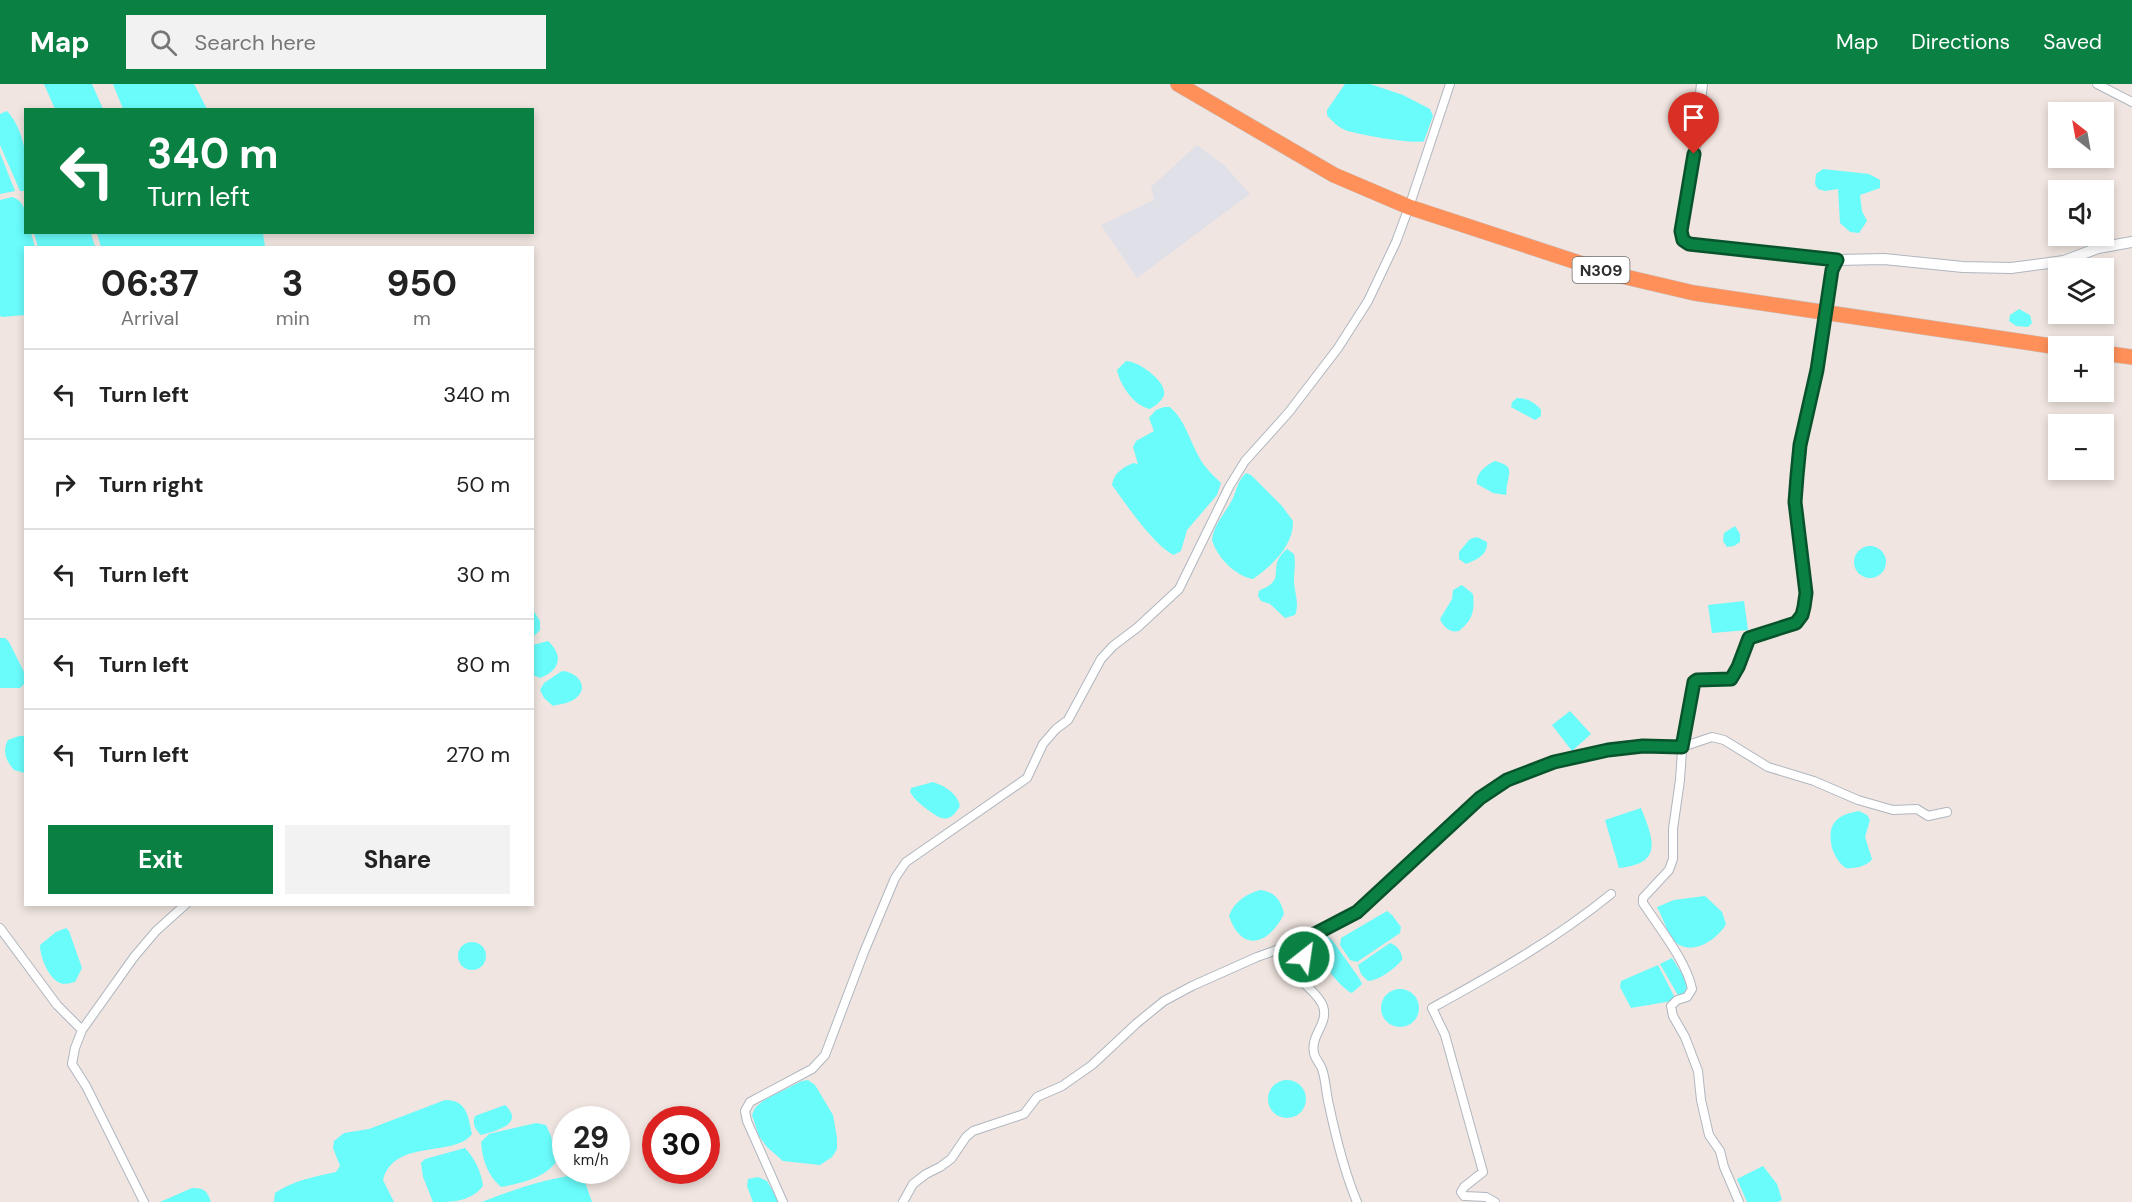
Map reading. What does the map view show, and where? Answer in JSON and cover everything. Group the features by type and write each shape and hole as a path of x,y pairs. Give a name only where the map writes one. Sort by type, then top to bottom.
{"highway":[{"name":"N309","path":"1178,84 1334,175 1409,207 1613,274 1694,293 2048,345"},
{"path":"2114,355 2132,357"}],"street":[{"path":"783,1202 747,1121 745,1111 750,1102 812,1069 825,1055 895,878 906,862 1028,778 1043,744 1056,729 1068,720 1101,659 1179,590 1229,487 1245,461 1289,412 1338,348 1368,301 1396,242 1450,84"},
{"path":"1702,84 1694,154 1681,231 1683,240 1689,244 1837,260 1884,259 1963,267 2011,267 2064,261 2098,248 2132,242"},
{"path":"2097,84 2132,102"},
{"path":"1739,1202 1724,1167 1720,1151 1709,1135 1701,1100 1698,1071 1685,1037 1673,1016 1671,1006 1677,1000 1687,997 1692,989 1690,981 1669,942 1643,903 1643,898 1669,870 1672,859 1682,747 1694,682 1731,679 1749,638 1796,623 1802,615 1806,593 1797,533 1795,502 1797,476 1802,434 1817,370 1832,270 1837,260"},
{"path":"1357,1202 1348,1183 1323,1070 1314,1054 1313,1040 1322,1024 1324,1008 1321,1001 1296,974 1313,935 1357,912 1480,798 1507,780 1554,762 1608,750 1643,746 1682,747 1712,737 1720,738 1768,767 1814,781 1878,807 1893,810 1917,809 1928,816 1947,812"},
{"path":"1495,1202 1486,1197 1464,1196 1461,1192 1483,1172 1445,1035 1432,1008 1492,975 1575,922 1611,894"},
{"path":"144,1202 86,1086 72,1064 82,1030 134,957 156,931 184,906"},
{"path":"0,928 57,1005 82,1030"},
{"path":"903,1202 913,1184 951,1159 973,1131 1024,1114 1037,1097 1062,1086 1092,1065 1164,1000 1257,957 1285,947 1307,945"}],"shaded area":[{"path":"1197,145 1225,166 1250,194 1137,278 1101,225 1154,200 1151,187"}],"water":[{"path":"44,84 92,84 103,108 55,108"},
{"path":"113,84 194,84 206,108 123,108"},
{"path":"1345,84 1370,84 1403,95 1430,109 1433,116 1424,141 1410,142 1372,136 1345,130 1338,126 1327,115 1327,110"},
{"path":"7,111 22,139 24,191 20,191 0,145 0,114"},
{"path":"0,153 15,191 0,194"},
{"path":"1823,169 1869,174 1880,180 1880,188 1860,195 1862,211 1867,221 1859,233 1850,232 1840,223 1838,189 1825,191 1818,189 1815,184 1816,174"},
{"path":"12,197 21,203 24,210 24,234 31,234 35,246 24,246 24,315 0,316 0,200"},
{"path":"34,234 91,234 95,246 38,246"},
{"path":"97,234 263,234 265,246 101,246"},
{"path":"2019,309 2030,315 2032,323 2028,327 2016,326 2009,321 2010,315"},
{"path":"1126,361 1137,364 1151,373 1164,390 1163,397 1150,409 1133,399 1121,382 1117,370"},
{"path":"1517,398 1536,405 1541,410 1541,416 1535,420 1511,407 1512,402"},
{"path":"1170,407 1175,412 1201,461 1221,483 1217,495 1187,530 1181,551 1174,555 1149,534 1112,485 1122,469 1133,463 1138,464 1133,447 1136,441 1154,431 1149,418 1156,410"},
{"path":"1495,461 1509,469 1506,495 1493,493 1477,484 1482,470"},
{"path":"1246,473 1251,475 1282,506 1293,521 1286,546 1267,568 1253,579 1233,570 1218,553 1212,540 1218,523"},
{"path":"1735,526 1740,534 1740,542 1727,547 1723,541 1724,533"},
{"path":"1477,537 1487,542 1486,550 1477,559 1466,564 1459,559 1459,552 1470,539"},
{"path":"1870,546 1881,551 1886,562 1881,573 1870,578 1859,573 1854,562 1859,551"},
{"path":"1287,549 1294,554 1297,606 1295,615 1285,618 1270,604 1261,601 1258,596 1259,591 1269,586 1274,580 1278,560"},
{"path":"1462,585 1473,594 1473,611 1470,619 1459,631 1453,631 1445,627 1440,619 1452,599 1453,590"},
{"path":"1744,601 1748,630 1712,633 1708,605"},
{"path":"534,612 540,621 540,630 534,636"},
{"path":"0,638 5,638 24,672 24,684 20,688 0,688"},
{"path":"548,641 558,657 556,667 540,678 534,675 534,645"},
{"path":"562,671 578,678 582,686 581,691 571,701 553,706 544,698 540,690 544,683"},
{"path":"1570,711 1591,734 1572,751 1552,725"},
{"path":"24,736 24,773 14,770 9,763 5,748 8,740"},
{"path":"933,782 950,791 958,801 960,806 949,818 941,818 933,813 918,802 910,792 911,788"},
{"path":"1641,808 1651,840 1649,856 1633,866 1619,868 1605,820"},
{"path":"1859,811 1867,815 1870,820 1865,837 1872,859 1867,864 1846,868 1838,860 1832,848 1832,827 1844,815"},
{"path":"1260,890 1276,898 1284,914 1271,932 1263,938 1248,940 1234,928 1229,916 1241,899"},
{"path":"1705,896 1722,912 1726,924 1717,935 1704,944 1689,948 1682,946 1673,939 1657,907 1674,900"},
{"path":"1387,911 1401,927 1400,933 1357,962 1350,960 1340,945 1341,938"},
{"path":"66,928 82,968 75,982 64,984 48,972 41,955 40,945 56,932"},
{"path":"1326,935 1332,940 1362,984 1352,993 1337,981 1318,954 1317,940"},
{"path":"472,942 482,946 486,956 482,966 472,970 462,966 458,956 462,946"},
{"path":"1390,943 1399,950 1402,960 1386,974 1368,981 1361,974 1358,965"},
{"path":"1672,958 1687,982 1686,993 1679,997 1660,964"},
{"path":"1658,965 1675,998 1672,1001 1631,1008 1620,987 1621,981"},
{"path":"1400,989 1414,994 1419,1008 1414,1022 1400,1027 1386,1022 1381,1008 1386,994"},
{"path":"808,1080 815,1085 833,1115 837,1138 837,1149 832,1157 820,1165 783,1161 767,1147 759,1136 752,1115 755,1108 764,1100"},
{"path":"1287,1080 1294,1081 1300,1086 1305,1092 1305,1106 1300,1112 1294,1117 1287,1118 1280,1117 1274,1112 1269,1106 1268,1099 1269,1092 1274,1086 1280,1081"},
{"path":"445,1100 462,1106 468,1115 472,1134 452,1145 411,1153 399,1158 389,1167 383,1180 394,1202 274,1202 275,1193 289,1185 336,1172 340,1166 333,1148 334,1141 344,1133 369,1129"},
{"path":"505,1105 511,1112 510,1122 500,1129 481,1135 475,1126 475,1116"},
{"path":"536,1123 546,1125 552,1141 552,1167 545,1173 524,1182 501,1187 486,1167 483,1155 481,1142 489,1134"},
{"path":"465,1148 477,1166 483,1186 467,1198 433,1202 423,1177 421,1163 425,1159"},
{"path":"1763,1166 1777,1184 1782,1200 1747,1202 1737,1179"},
{"path":"758,1177 767,1181 779,1202 753,1202 747,1186 748,1179"},
{"path":"552,1180 552,1184 586,1184 592,1202 482,1202 505,1193"},
{"path":"192,1188 205,1191 211,1202 160,1202"}],"route":[{"path":"1304,957 1313,935 1357,912 1480,798 1507,780 1554,762 1608,750 1643,746 1682,747 1694,682 1708,679 1731,679 1749,638 1796,623 1802,615 1806,593 1795,502 1800,445 1817,370 1832,270 1837,260 1689,244 1683,240 1681,231 1694,154"}]}
